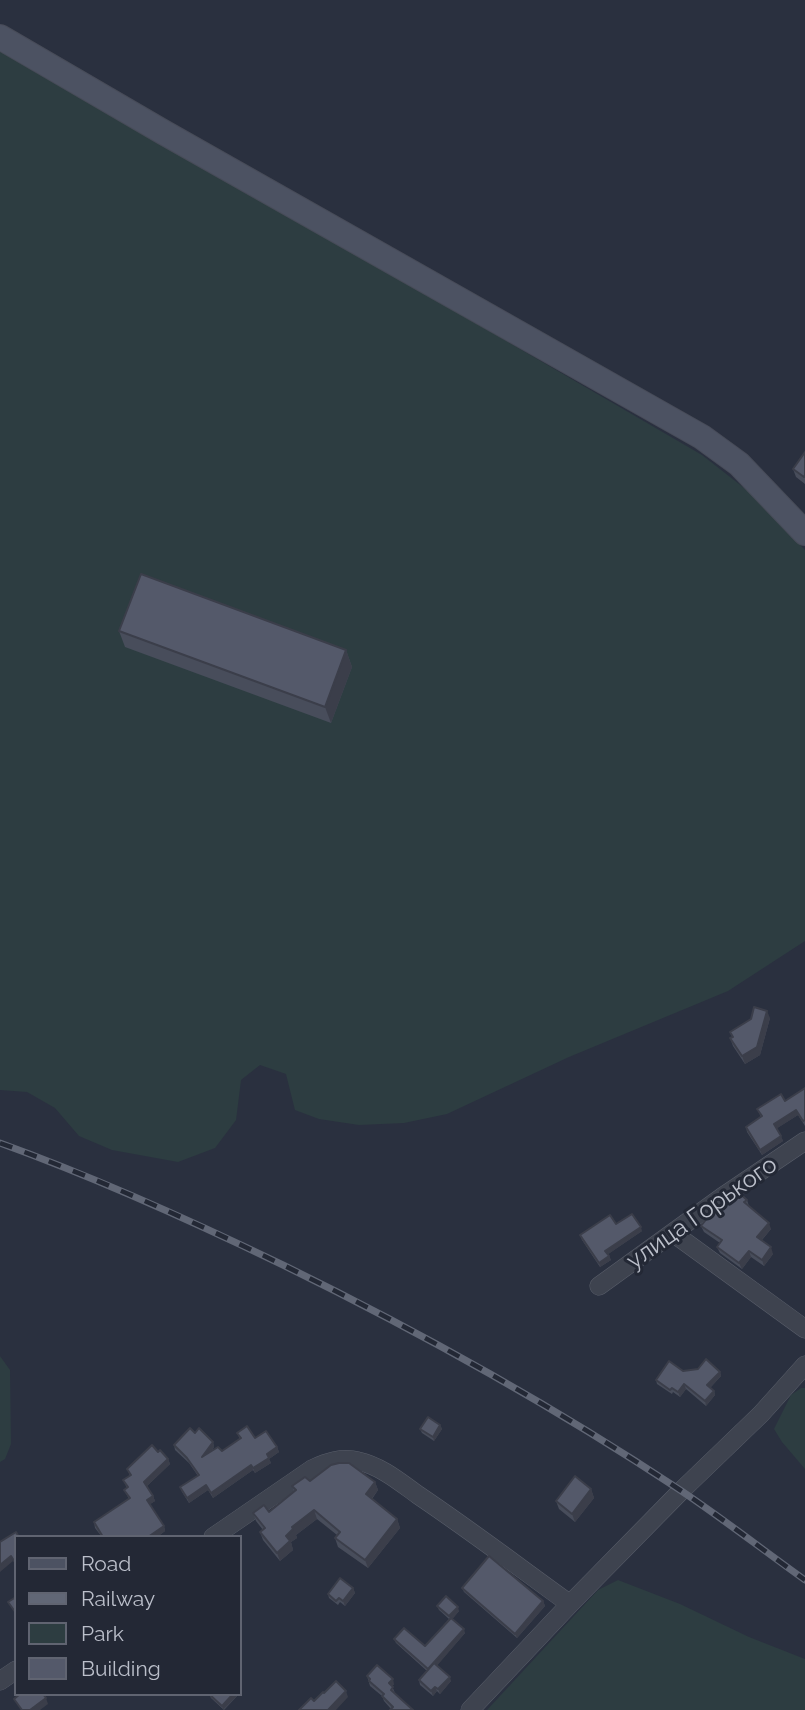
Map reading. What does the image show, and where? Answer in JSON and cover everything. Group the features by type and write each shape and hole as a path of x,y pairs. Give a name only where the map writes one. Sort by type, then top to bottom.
{"street":[{"path":"0,37 702,437 739,464 805,533"},
{"name":"улица Горького","path":"599,1286 805,1141"},
{"path":"673,1233 805,1329"},
{"path":"470,1710 681,1491 803,1372"},
{"path":"215,1535 312,1469 330,1461 358,1461 378,1468 429,1502 570,1604"}],"green space":[{"path":"0,46 702,455 748,491 805,550 805,941 728,991 569,1057 447,1114 404,1123 359,1125 319,1119 295,1110 286,1074 260,1065 241,1080 236,1120 215,1148 178,1162 112,1150 79,1136 55,1108 27,1092 0,1090"},
{"path":"0,1356 10,1370 11,1444 5,1459 0,1462"},
{"path":"805,1388 805,1469 774,1429 791,1395"},
{"path":"618,1580 805,1659 805,1710 487,1710 598,1590"}],"building":[{"path":"805,452 805,475 804,477 793,469"},
{"path":"141,574 346,650 325,707 119,631"},
{"path":"754,1007 767,1011 757,1047 742,1056 730,1038 733,1037 730,1032 751,1019"},
{"path":"805,1088 805,1120 803,1121 796,1110 774,1124 781,1136 760,1150 746,1127 762,1116 757,1109 781,1094 785,1101"},
{"path":"738,1192 747,1200 744,1202 769,1223 757,1237 771,1247 762,1260 749,1251 739,1263 717,1247 722,1240 701,1226 715,1208"},
{"path":"632,1214 641,1227 605,1251 609,1256 599,1263 580,1235 610,1215 616,1224"},
{"path":"706,1359 720,1372 707,1385 714,1391 705,1401 684,1384 678,1392 656,1380 669,1361 683,1371 698,1369"},
{"path":"428,1417 440,1425 433,1437 420,1429"},
{"path":"247,1426 255,1438 266,1431 277,1447 267,1454 269,1458 253,1468 251,1465 211,1493 206,1485 187,1498 180,1487 199,1475 174,1445 190,1428 195,1433 199,1428 213,1442 202,1457 218,1447 222,1451 241,1438 237,1433"},
{"path":"152,1445 168,1459 144,1482 153,1496 147,1500 164,1526 151,1535 102,1535 94,1522 130,1498 124,1490 128,1487 123,1480 131,1475 127,1469"},
{"path":"349,1463 375,1482 366,1494 397,1519 365,1560 335,1538 340,1532 314,1510 292,1527 286,1536 290,1541 277,1553 260,1532 265,1528 253,1513 264,1505 269,1512 296,1490 292,1486 305,1477 310,1481 331,1465"},
{"path":"575,1476 591,1489 572,1514 556,1501"},
{"path":"16,1532 14,1561 11,1556 0,1565 0,1542"},
{"path":"489,1556 543,1601 515,1634 462,1588"},
{"path":"340,1578 353,1588 343,1601 339,1598 336,1601 328,1594"},
{"path":"446,1596 458,1607 449,1616 437,1606"},
{"path":"14,1598 14,1610 8,1602"},
{"path":"451,1618 464,1629 428,1669 394,1639 404,1628 425,1646"},
{"path":"434,1663 450,1677 438,1689 435,1687 431,1691 419,1680"},
{"path":"377,1665 393,1679 389,1683 393,1687 391,1690 413,1710 390,1710 393,1707 367,1676"},
{"path":"336,1681 346,1691 328,1710 299,1710 311,1698 314,1701"},
{"path":"18,1696 46,1698 30,1710 22,1710 14,1699"},
{"path":"211,1696 231,1696 222,1706"}],"railway":[{"path":"0,1143 108,1185 213,1232 334,1290 435,1343 632,1459 696,1501 805,1580"}]}
